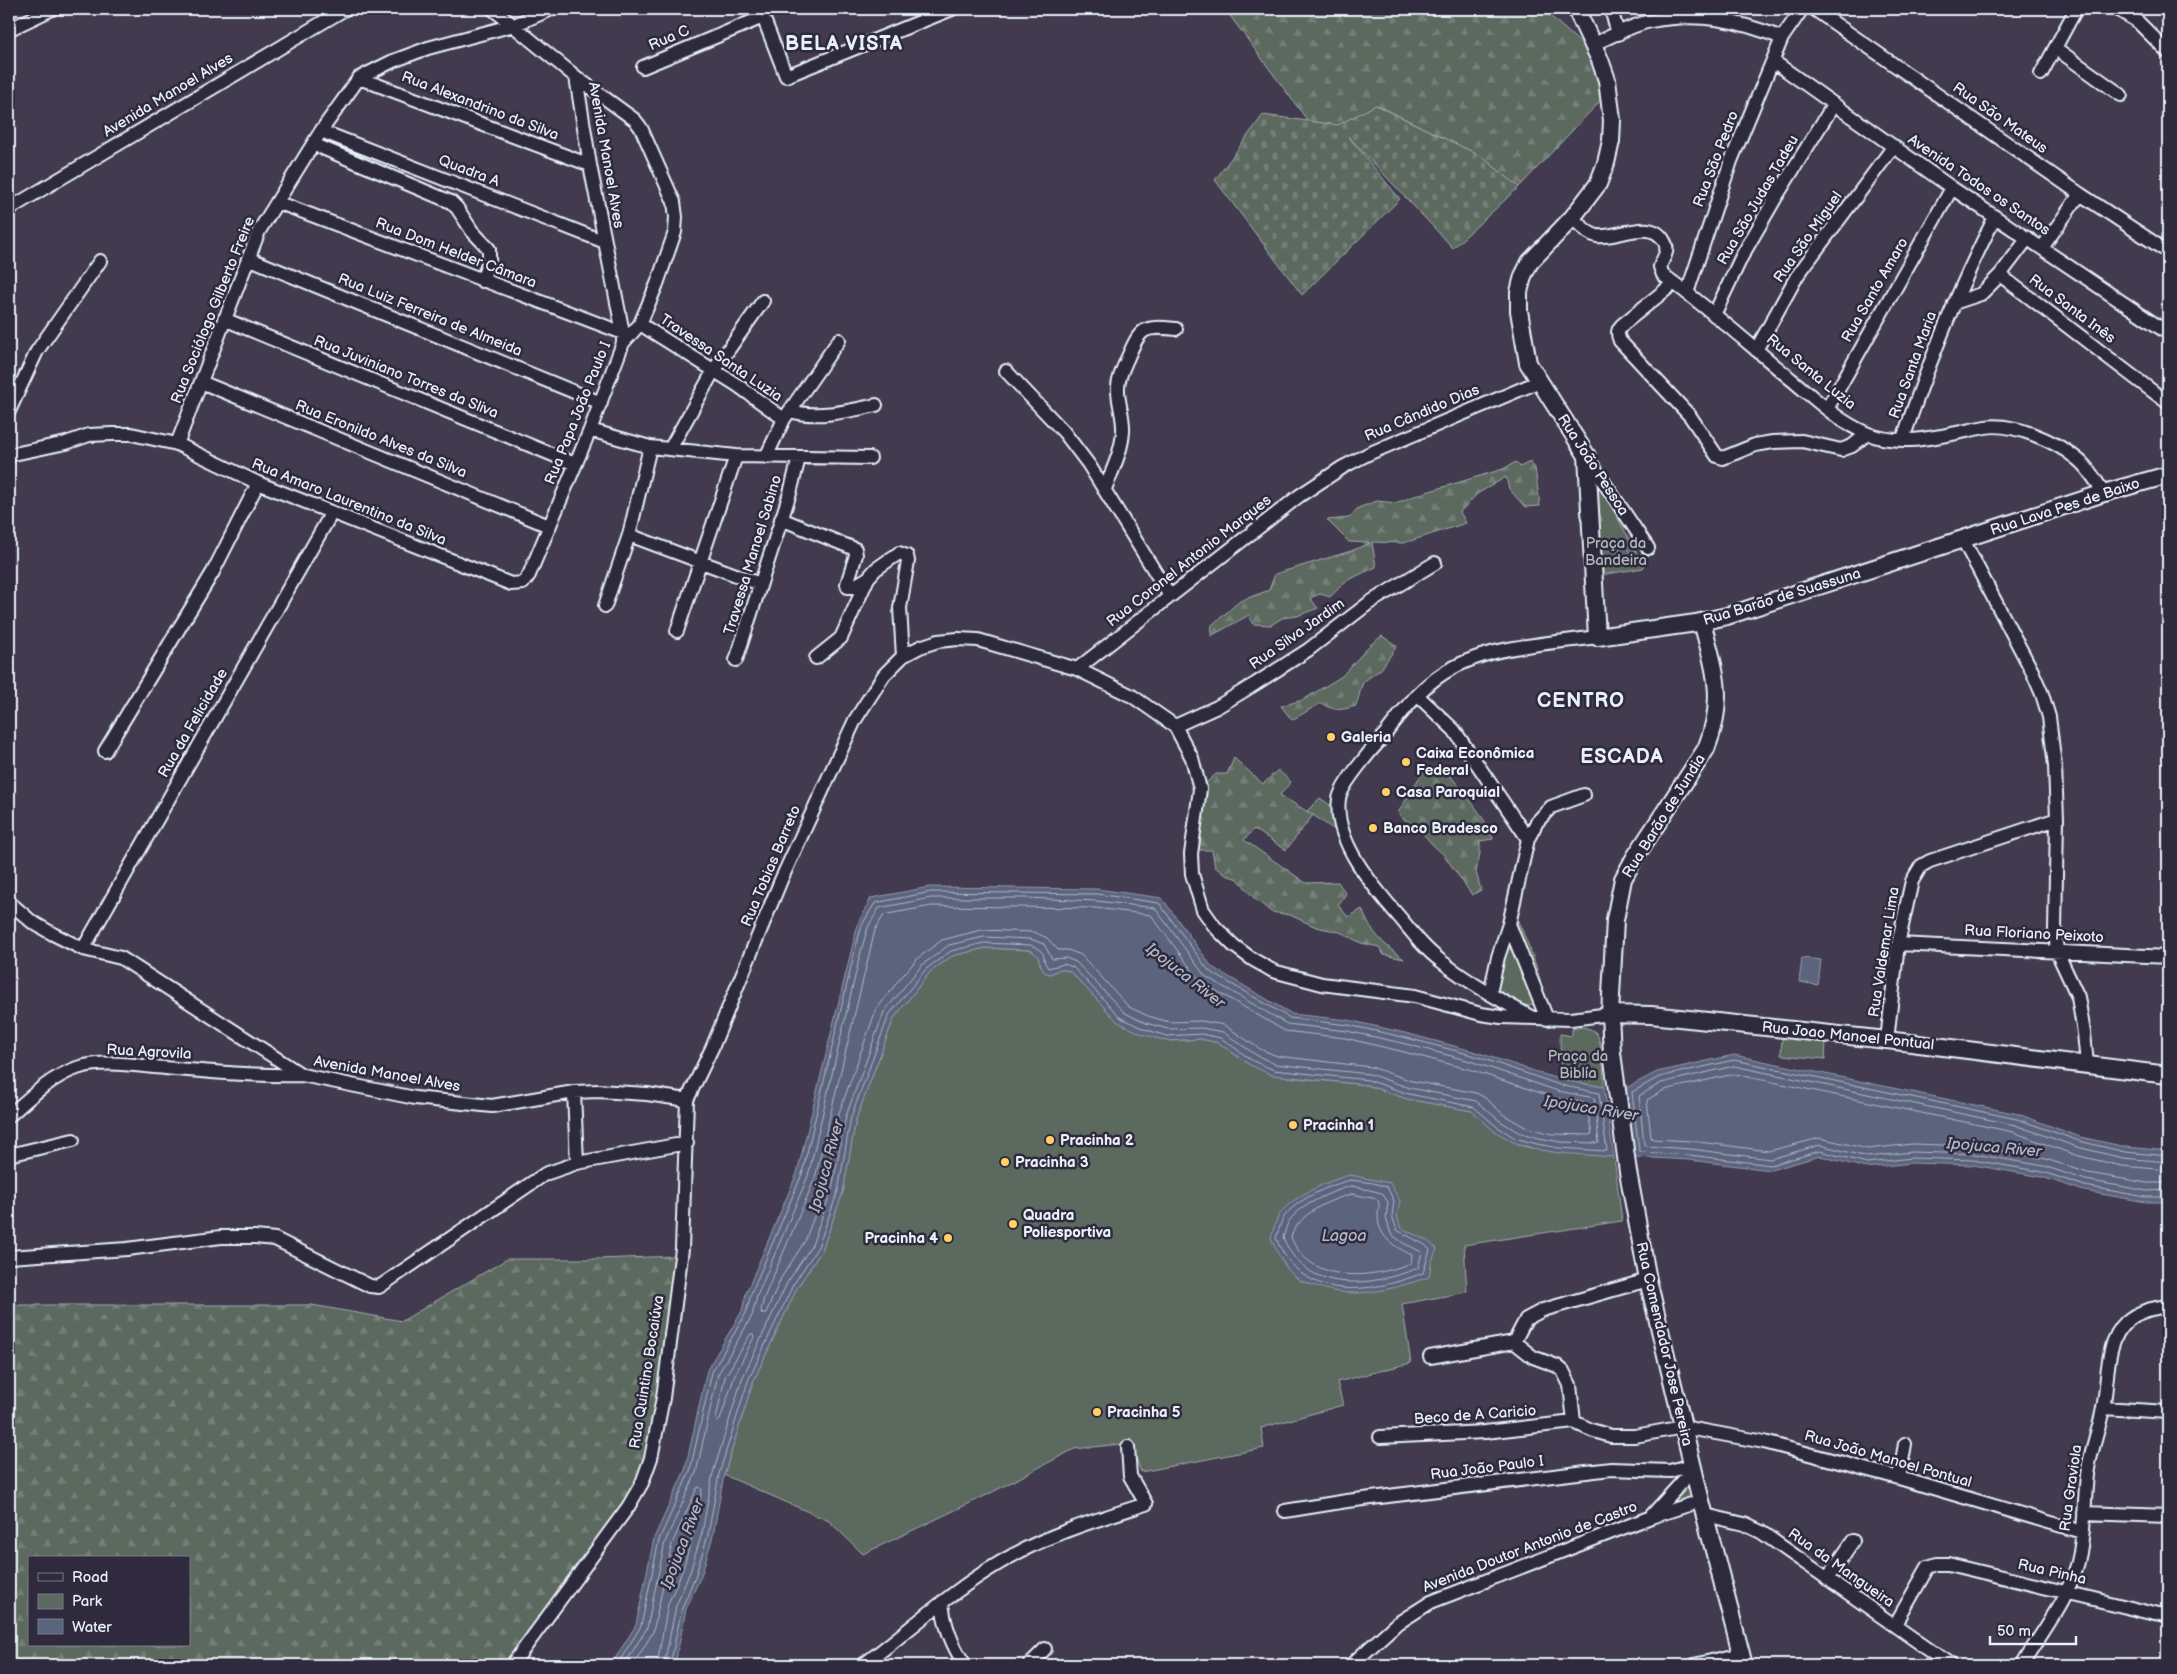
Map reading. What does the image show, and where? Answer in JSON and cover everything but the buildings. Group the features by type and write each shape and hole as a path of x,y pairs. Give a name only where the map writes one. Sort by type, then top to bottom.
{"street":[{"path":"10,29 52,9"},
{"name":"Avenida Manoel Alves","path":"9,209 344,9"},
{"name":"Avenida Manoel Alves","path":"493,9 576,76 590,164 623,338"},
{"name":"Rua Sociólogo Gilberto Freire","path":"177,444 259,231 321,131 359,78 393,61 428,48 514,25 552,9"},
{"path":"761,13 786,76 952,9"},
{"name":"Rua João Pessoa","path":"1576,9 1603,66 1610,98 1611,141 1606,163 1598,184 1572,218 1530,262 1523,276 1519,292 1519,311 1528,364 1648,548"},
{"path":"1611,9 1618,34"},
{"name":"Rua São Pedro","path":"1687,293 1731,161 1782,38 1802,9"},
{"name":"Rua São Mateus","path":"1814,9 2080,194 2168,252"},
{"path":"2041,74 2076,9"},
{"path":"2117,9 2138,22 2168,52"},
{"name":"Rua C","path":"643,67 761,13"},
{"path":"1593,44 1649,21 1705,17 1744,24 1782,38"},
{"path":"2055,48 2121,95"},
{"name":"Avenida Todos os Santos","path":"1772,61 1952,188 2168,333"},
{"name":"Rua Papa João Paulo I","path":"511,584 527,580 601,403 623,338 640,324 657,284 675,232 674,202 642,128 576,76"},
{"name":"Rua Alexandrino da Silva","path":"359,78 590,164"},
{"name":"Rua São Judas Tadeu","path":"1714,315 1742,256 1834,104"},
{"name":"Quadra A","path":"321,131 605,242"},
{"path":"313,144 451,202 472,231 489,249 489,262 482,281"},
{"name":"Rua São Miguel","path":"1756,350 1797,276 1894,146"},
{"name":"Rua Santo Amaro","path":"1827,409 1952,188"},
{"path":"2042,248 2080,194"},
{"name":"Rua Dom Helder Câmara","path":"277,202 623,338"},
{"name":"Rua Santa Maria","path":"1903,439 1922,381 1966,272 1995,216"},
{"name":"Rua Santa Luzia","path":"1572,218 1590,234 1596,236 1645,229 1656,232 1666,246 1660,270 1663,275 1827,409 1867,434 1903,439 1945,437 1986,427 2011,428 2048,441 2076,458 2087,468 2104,493"},
{"path":"1954,303 1981,294 2000,275 2028,238"},
{"name":"Rua Luiz Ferreira de Almeida","path":"248,258 601,403"},
{"path":"9,411 38,351 100,261"},
{"name":"Rua Santa Inês","path":"2000,275 2168,403"},
{"path":"1674,283 1619,328 1618,335 1620,341 1690,416 1717,456 1723,458 1755,446 1773,442 1802,441 1841,450 1852,446 1867,434"},
{"path":"670,449 714,370 763,301"},
{"name":"Rua Juviniano Torres da Sliva","path":"224,319 575,464"},
{"name":"Travessa Santa Luzia","path":"640,324 787,415"},
{"path":"1105,490 1122,439 1123,422 1118,392 1119,377 1138,334 1154,327 1176,329"},
{"path":"766,457 787,415 839,340"},
{"path":"1006,371 1071,441 1105,490 1170,596"},
{"name":"Rua Eronildo Alves da Silva","path":"201,382 549,526"},
{"name":"Rua Cândido Dias","path":"1322,480 1368,454 1538,382"},
{"path":"787,415 847,412 876,405"},
{"path":"590,430 650,447 736,456 870,458"},
{"name":"Rua Amaro Laurentino da Silva","path":"9,456 89,436 112,434 131,434 177,444 258,484 511,584"},
{"path":"605,606 629,535 650,447"},
{"path":"677,631 736,456"},
{"path":"1541,1019 1490,993 1439,960 1423,945 1372,884 1358,864 1344,834 1339,812 1339,798 1344,786 1368,754 1429,683 1465,661 1506,650 1597,637 1587,456"},
{"name":"Travessa Manoel Sabino","path":"736,660 790,493 799,458"},
{"name":"Rua Lava Pes de Baixo","path":"1963,540 2104,493 2168,475"},
{"name":"Rua Coronel Antonio Marques","path":"1077,669 1322,480"},
{"path":"105,751 213,572 258,484"},
{"name":"Rua da Felicidade","path":"83,949 332,514"},
{"path":"781,519 853,547 856,555 847,584 848,587 853,587 868,578 876,569 899,553 905,554 908,558 900,608 903,656"},
{"path":"629,535 760,584"},
{"path":"1963,540 2032,670 2049,717 2053,741 2057,819 2055,930 2057,952 2078,997 2087,1064"},
{"name":"Rua Barão de Suassuna","path":"1597,637 1702,622 1727,616 1963,540"},
{"name":"Rua Silva Jardim","path":"1175,726 1217,707 1255,684 1308,650 1369,603 1435,563"},
{"path":"816,658 841,638 868,578"},
{"name":"Rua Barão de Jundia","path":"1615,1077 1610,1014 1615,920 1623,879 1635,857 1706,749 1714,729 1718,710 1715,669 1702,622"},
{"name":"Rua Tobias Barreto","path":"687,1100 712,1048 782,880 855,720 884,675 903,656 920,646 938,641 978,640 1077,669 1132,696 1175,726"},
{"path":"1417,695 1454,730 1528,839"},
{"path":"1175,726 1192,758 1200,789 1191,854 1192,874 1203,910 1215,928 1233,945 1273,972 1322,984 1414,996 1482,1014 1541,1019 1571,1019 1610,1014"},
{"path":"1490,993 1498,957 1509,924 1528,839 1538,822 1550,808 1584,795"},
{"name":"Rua Valdemar Lima","path":"1887,1040 1898,944 1912,881 1921,866 1930,861 2057,819"},
{"name":"Avenida Manoel Alves","path":"9,902 32,922 83,949 121,958 302,1075 415,1098 492,1106 574,1092 630,1093 687,1100"},
{"path":"1509,924 1541,1019"},
{"name":"Rua Floriano Peixoto","path":"1898,944 2168,957"},
{"name":"Rua Joao Manoel Pontual","path":"1610,1014 1651,1015 1887,1040 2168,1075"},
{"name":"Rua Agrovila","path":"9,1116 61,1075 79,1068 98,1065 128,1065 262,1076 302,1075"},
{"name":"Rua Comendador Jose Pereira","path":"1615,1077 1628,1172 1648,1280 1693,1468 1742,1659"},
{"path":"574,1092 577,1163"},
{"name":"Rua Quintino Bocaiúva","path":"512,1665 628,1507 642,1483 651,1458 663,1398 682,1249 687,1100"},
{"path":"9,1155 73,1140"},
{"path":"9,1257 127,1249 221,1238 275,1239 370,1286 379,1287 533,1181 558,1168 687,1143"},
{"path":"1514,1342 1526,1319 1543,1310 1648,1280"},
{"name":"Rua Graviola","path":"2022,1665 2066,1591 2078,1562 2093,1445 2103,1408 2110,1356 2117,1335 2126,1322 2139,1313 2168,1306"},
{"path":"1430,1357 1514,1342 1532,1357 1557,1366 1563,1371 1570,1385 1574,1422 1611,1436 1635,1436 1683,1427"},
{"path":"2103,1408 2168,1412"},
{"name":"Beco de A Caricio","path":"1380,1437 1485,1432 1574,1422"},
{"name":"Rua João Manoel Pontual","path":"1683,1427 1764,1442 1899,1478 2082,1532"},
{"path":"1899,1478 1905,1444"},
{"path":"863,1665 897,1640 942,1602 982,1574 1023,1550 1075,1527 1146,1504 1130,1476 1128,1447"},
{"name":"Rua João Paulo I","path":"1285,1511 1347,1500 1611,1469 1670,1471 1693,1468"},
{"name":"Avenida Doutor Antonio de Castro","path":"1651,1517 1693,1468"},
{"name":"Avenida Doutor Antonio de Castro","path":"1352,1665 1395,1625 1431,1602 1651,1517 1703,1508"},
{"name":"Rua da Mangueira","path":"1703,1508 1762,1532 1895,1625 1937,1662 1951,1665"},
{"path":"2084,1513 2168,1516"},
{"path":"1828,1579 1853,1541"},
{"name":"Rua Pinha","path":"1895,1625 1928,1567 1937,1564 1948,1564 2066,1591 2168,1617"},
{"path":"942,1602 944,1615 957,1654 965,1665"},
{"path":"1029,1665 1045,1649"},
{"path":"1694,1665 1742,1659"}],"green space":[{"path":"1225,9 1547,9 1548,14 1602,62 1603,98 1519,187 1480,156 1377,105 1319,136"},
{"path":"1376,105 1481,156 1519,187 1453,248 1348,136 1400,199 1302,295 1215,180 1263,115 1338,125"},
{"path":"1516,462 1520,467 1530,462 1535,468 1540,506 1525,507 1509,489 1506,477 1477,494 1460,512 1466,523 1404,543 1372,542 1376,567 1346,581 1330,597 1320,594 1310,598 1318,608 1297,616 1282,618 1271,625 1253,624 1249,615 1211,636 1212,625 1240,601 1269,590 1275,574 1351,551 1370,543 1349,542 1327,520 1349,518 1358,508 1377,501 1396,503 1503,469"},
{"name":"Praça da Bandeira","path":"1595,486 1600,486 1644,566 1643,568 1601,575"},
{"path":"1382,636 1397,646 1381,669 1363,682 1356,706 1338,709 1330,708 1321,703 1292,720 1281,706 1303,700 1342,676 1370,645"},
{"path":"1234,758 1263,784 1278,770 1291,782 1280,795 1313,815 1286,850 1254,829 1244,840 1306,883 1338,882 1346,894 1338,905 1348,917 1362,909 1373,931 1390,949 1404,959 1384,955 1379,947 1361,943 1340,932 1316,927 1290,915 1271,912 1253,897 1238,879 1226,875 1215,867 1212,850 1199,850 1206,783 1216,774 1227,774"},
{"path":"1440,764 1477,809 1493,839 1480,841 1480,853 1476,872 1481,890 1472,895 1444,855 1416,826 1402,818 1398,813 1422,773"},
{"path":"1320,798 1343,814 1345,837 1307,811"},
{"path":"1511,906 1536,966 1544,1004 1522,1006 1491,991"},
{"path":"985,948 1032,951 1039,957 1040,965 1050,974 1060,969 1070,971 1118,1022 1167,1041 1201,1039 1219,1043 1250,1065 1287,1077 1367,1085 1407,1099 1472,1111 1520,1145 1535,1149 1614,1157 1622,1221 1464,1245 1467,1292 1402,1304 1411,1363 1337,1382 1343,1405 1261,1428 1264,1448 1141,1472 1131,1443 1074,1449 989,1494 863,1554 829,1521 724,1475 753,1382 797,1288 822,1250 843,1192 856,1119 894,1018 930,972 952,956"},
{"name":"Praça da Biblía","path":"1582,1027 1590,1029 1598,1037 1604,1087 1561,1080 1560,1034 1572,1036 1572,1029"},
{"path":"1782,1037 1826,1042 1825,1059 1781,1055"},
{"path":"677,1256 653,1441 627,1513 502,1665 9,1665 9,1305 312,1305 402,1321 507,1259 598,1259"},
{"path":"1692,1477 1699,1507 1664,1508"}],"water":[{"path":"1626,546 1633,558 1624,563 1617,550"},
{"name":"Ipojuca River","path":"930,887 1097,889 1162,898 1212,967 1292,1014 1348,1020 1405,1033 1473,1051 1561,1080 1604,1087 1614,1157 1559,1153 1535,1149 1513,1142 1493,1130 1472,1111 1407,1099 1367,1085 1272,1075 1250,1065 1219,1043 1201,1039 1167,1041 1142,1034 1118,1022 1070,971 1060,969 1050,974 1044,972 1036,954 1029,950 985,948 952,956 930,972 894,1018 856,1119 843,1192 822,1250 797,1288 753,1382 724,1475 713,1536 701,1576 686,1609 675,1665 611,1665 636,1625 654,1538 685,1470 707,1370 742,1311 746,1293 797,1173 858,923 871,898"},
{"path":"1802,958 1821,960 1818,985 1799,982"},
{"name":"Ipojuca River","path":"1734,1055 2018,1114 2080,1137 2126,1147 2168,1151 2168,1202 2146,1202 2084,1191 2042,1177 1973,1165 1912,1163 1866,1168 1820,1156 1771,1170 1689,1160 1634,1157 1626,1088 1657,1072"},
{"name":"Lagoa","path":"1350,1175 1390,1183 1400,1201 1397,1216 1401,1228 1428,1241 1437,1249 1431,1263 1429,1277 1371,1292 1343,1292 1328,1290 1303,1282 1285,1266 1271,1238 1275,1224 1284,1208 1322,1185"}],"place":[{"name":"Galeria","path":"1331,737"},
{"name":"Caixa Econômica Federal","path":"1406,762"},
{"name":"Casa Paroquial","path":"1386,792"},
{"name":"Banco Bradesco","path":"1373,828"},
{"name":"Pracinha 1","path":"1293,1125"},
{"name":"Pracinha 2","path":"1050,1140"},
{"name":"Pracinha 3","path":"1005,1162"},
{"name":"Quadra Poliesportiva","path":"1013,1224"},
{"name":"Pracinha 4","path":"948,1238"},
{"name":"Pracinha 5","path":"1097,1412"}],"district":[{"name":"BELA VISTA","path":"844,44"},
{"name":"CENTRO","path":"1581,701"},
{"name":"ESCADA","path":"1622,757"}]}
